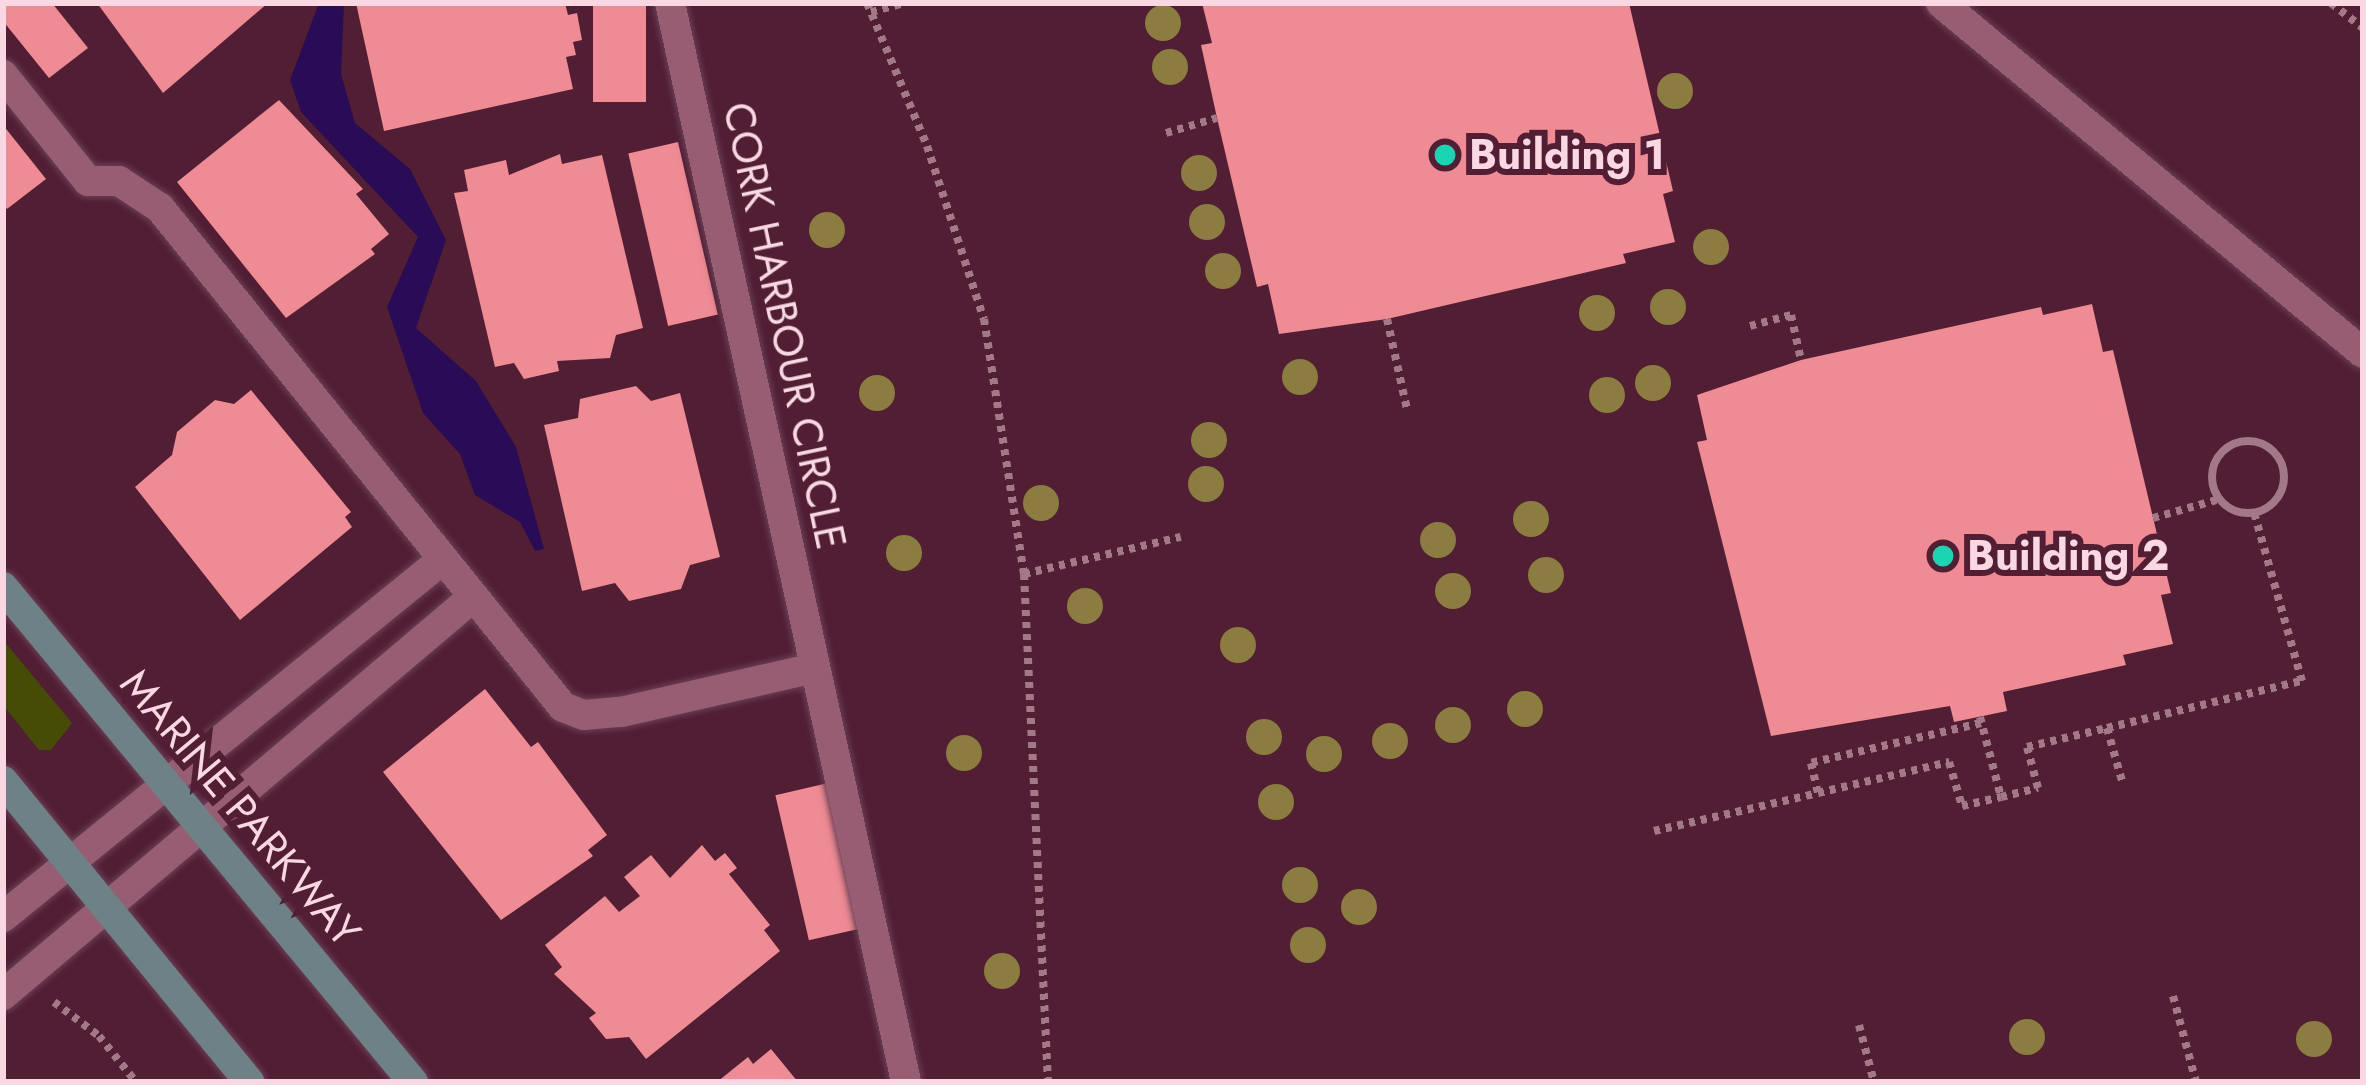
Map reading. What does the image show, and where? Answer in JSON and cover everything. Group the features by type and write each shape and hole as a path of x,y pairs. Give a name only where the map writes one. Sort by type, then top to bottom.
{"main road":[{"name":"MARINE PARKWAY","path":"3,587 413,1082"},
{"path":"3,781 249,1082"}],"street":[{"name":"CORK HARBOUR CIRCLE","path":"670,3 906,1082"},
{"path":"1941,3 2363,353"},
{"path":"3,75 88,181 119,181 160,208 553,699 584,715 814,668"},
{"path":"3,917 442,560"},
{"path":"13,987 472,598"}],"path":[{"path":"905,3 869,7 927,146 984,319 1024,574 1048,1082"},
{"path":"2331,3 2363,28"},
{"path":"1166,133 1217,118"},
{"path":"1750,326 1791,315 1801,360"},
{"path":"1387,319 1408,409"},
{"path":"2220,499 2213,471 2223,450 2244,440 2268,445 2282,464 2283,487 2254,512"},
{"path":"2152,518 2220,499 2254,512"},
{"path":"1654,831 1948,762 1963,806 2038,788 2027,747 2302,681 2254,512"},
{"path":"1024,574 1180,537"},
{"path":"1818,793 1811,763 1981,720 2001,797"},
{"path":"2108,728 2122,781"},
{"path":"13,987 99,1036 136,1082"},
{"path":"2173,996 2196,1082"},
{"path":"1859,1024 1874,1082"}],"green space":[{"path":"3,640 72,723 51,750 39,750 3,705"}],"shaded area":[{"path":"319,3 344,3 341,74 355,123 410,169 446,240 416,328 476,381 516,447 544,549 535,551 520,522 475,495 460,454 423,413 387,307 418,237 301,112 290,80"}],"building":[{"path":"3,3 52,3 88,48 49,78 3,21"},
{"path":"97,3 268,3 163,93"},
{"path":"356,3 565,3 568,15 577,13 582,40 573,42 576,55 566,57 573,89 384,131"},
{"path":"593,3 646,3 646,102 593,102"},
{"name":"Building 1","path":"1202,3 1629,3 1673,191 1663,194 1675,242 1623,254 1626,263 1387,319 1279,334 1268,284 1257,287 1217,118 1201,45 1212,43"},
{"path":"279,100 363,189 356,194 389,234 371,249 375,254 286,318 177,182"},
{"path":"3,125 46,179 7,209 3,203"},
{"path":"678,142 718,314 668,326 628,153"},
{"path":"560,154 562,164 602,155 643,328 616,335 610,358 557,361 559,371 524,379 514,363 495,367 454,193 468,191 464,170 506,160 509,175"},
{"name":"Building 2","path":"2092,304 2103,352 2113,350 2171,593 2161,595 2173,644 2123,655 2126,665 2003,692 2007,711 1954,722 1950,706 1771,736 1697,442 1707,440 1697,395 1801,360 2041,307 2043,315"},
{"path":"636,386 651,401 680,393 720,557 690,565 681,589 629,601 615,583 582,591 544,425 578,418 580,399"},
{"path":"251,390 351,512 345,517 352,527 240,620 135,487 172,455 177,432 215,400 234,404"},
{"path":"485,689 531,747 538,742 607,835 588,850 593,856 501,920 383,772"},
{"path":"828,783 862,928 809,940 775,795"},
{"path":"702,845 715,861 725,853 737,868 729,874 770,925 764,930 780,951 646,1059 629,1037 606,1039 589,1018 596,1013 554,974 562,967 545,945 605,896 619,912 640,896 624,877 651,855 670,878"},
{"path":"771,1049 798,1082 717,1082 748,1057 753,1064"}],"place":[{"name":"Building 1","path":"1445,155"},
{"name":"Building 2","path":"1943,556"}]}
